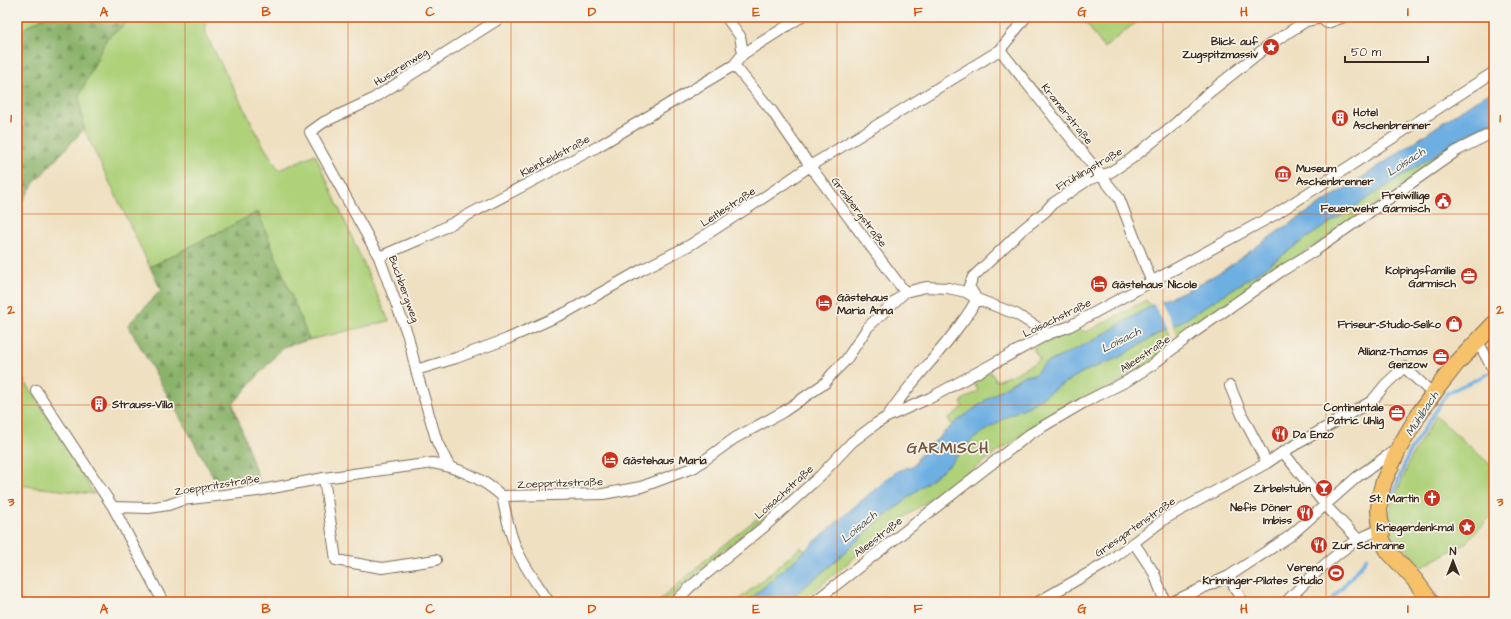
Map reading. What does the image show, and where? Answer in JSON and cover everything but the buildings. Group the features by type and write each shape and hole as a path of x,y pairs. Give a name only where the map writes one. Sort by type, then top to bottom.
{"main road":[{"path":"1431,602 1387,546 1379,510 1380,495 1384,481 1399,448 1433,394 1456,364 1477,340 1494,324"}],"street":[{"name":"Husarenweg","path":"310,132 324,122 371,100 502,17"},
{"path":"726,17 740,36 743,54"},
{"path":"734,65 743,54 801,17"},
{"name":"Leitlestraße","path":"416,370 456,358 507,339 567,312 690,245 810,166 1000,50 1026,17"},
{"name":"Frühlingstraße","path":"977,299 969,286 973,277 1022,230 1046,211 1052,204 1072,190 1101,175 1109,173 1131,159 1219,85 1269,45 1294,28 1314,19 1321,18 1327,23 1344,17"},
{"name":"Kramerstraße","path":"1000,50 1119,198 1152,283"},
{"name":"Grasbergstraße","path":"734,65 772,111 810,166 905,292"},
{"name":"Kleinfeldstraße","path":"379,257 437,232 597,147 734,65"},
{"name":"Loisachstraße","path":"675,602 691,586 764,527 820,476 852,442 876,423 930,398 1048,334 1068,327 1152,283 1276,214 1494,72"},
{"name":"Buchbergweg","path":"310,132 379,257 408,336 416,370 437,442 448,466"},
{"name":"Alleestraße","path":"814,602 1030,434 1083,403 1127,381 1152,365 1202,326 1280,272 1316,250 1458,150 1494,132"},
{"path":"905,292 926,287 948,288 966,292 977,299 1016,314 1048,334"},
{"name":"Zoeppritzstraße","path":"113,507 149,508 168,505 182,500 257,491 324,478 433,462 473,476 493,488 502,496 603,494 642,487 695,467 735,438 783,412 825,383 846,360 868,327 905,292"},
{"path":"887,417 901,395 918,377 962,322 977,299"},
{"path":"1477,340 1492,368"},
{"path":"1230,386 1242,415 1267,462 1372,401 1385,385 1404,367 1433,394"},
{"path":"36,390 113,507 163,602"},
{"path":"1172,602 1229,576 1290,536 1326,506 1357,477 1399,448"},
{"path":"1283,452 1326,506 1358,539 1387,546"},
{"name":"Griesgartenstraße","path":"1038,602 1108,562 1166,518 1267,462"},
{"path":"324,478 336,560 382,568 436,560"},
{"path":"502,496 517,550 549,602"},
{"path":"1286,602 1313,575 1358,539"},
{"path":"1134,543 1154,573 1165,602"},
{"path":"1229,576 1242,602"}],"green space":[{"path":"17,17 45,17 26,27 17,42"},
{"path":"45,17 134,17 107,38 79,96 84,129 34,183 17,211 17,133 24,125 17,103 17,42 26,27"},
{"path":"134,17 205,17 205,33 264,147 279,170 315,154 389,321 309,340 258,212 150,267 84,129 79,96 107,38"},
{"path":"1082,17 1130,17 1135,23 1104,48"},
{"path":"1494,121 1494,124 1478,135 1182,335 1178,335 1173,325 1186,319 1262,270 1305,239 1467,134"},
{"path":"258,212 309,340 283,347 233,404 259,481 214,478 128,325 161,290 150,267"},
{"path":"1146,300 1151,306 1094,340 1043,365 1034,375 1024,375 952,425 948,419 963,407 961,403 964,399 978,391 973,380 991,372 996,381 1014,374 1040,360 1033,348 1075,328 1086,332"},
{"path":"1166,329 1171,340 1168,343 1167,348 1149,363 1116,384 1055,412 913,511 801,602 786,602 837,560 874,525 950,464 973,439 1011,414 1029,406 1083,372 1120,357"},
{"path":"20,375 33,393 94,494 17,485 17,377"},
{"path":"1436,416 1494,468 1494,514 1465,543 1422,567 1390,531 1387,522 1389,511 1412,456"},
{"path":"788,494 789,496 664,602 661,602 660,600 717,550"},
{"path":"801,547 805,551 747,602 736,602"}],"water":[{"name":"Loisach","path":"1494,87 1494,121 1467,134 1305,239 1262,270 1186,319 1160,332 1120,357 1083,372 1029,406 1011,414 973,439 950,464 874,525 837,560 786,602 747,602 855,506 897,471 915,465 919,456 952,425 986,400 1024,375 1034,375 1043,365 1094,340 1151,306 1194,287 1224,270 1280,230 1363,177 1476,100 1492,92 1492,88"}],"pier":[{"path":"1160,300 1174,327 1167,330 1153,303"}],"waterway":[{"name":"Mühlbach","path":"1393,494 1410,451 1447,393 1492,372"},
{"name":"Mühlbach","path":"1330,602 1367,557"}],"place":[{"name":"Blick auf Zugspitzmassiv","path":"1271,47"},
{"name":"Hotel Aschenbrenner","path":"1340,118"},
{"name":"Museum Aschenbrenner","path":"1283,174"},
{"name":"Freiwillige Feuerwehr Garmisch","path":"1443,201"},
{"name":"Kolpingsfamilie Garmisch","path":"1469,276"},
{"name":"Gästehaus Nicole","path":"1099,284"},
{"name":"Gästehaus Maria Anna","path":"824,303"},
{"name":"Friseur-Studio-Selko","path":"1454,324"},
{"name":"Allianz-Thomas Genzow","path":"1441,357"},
{"name":"Strauss-Villa","path":"99,404"},
{"name":"Continentale Patric Uhlig","path":"1397,413"},
{"name":"Da Enzo","path":"1280,434"},
{"name":"Gästehaus Maria","path":"610,460"},
{"name":"Zirbelstubn","path":"1324,488"},
{"name":"St. Martin","path":"1432,498"},
{"name":"Nefis Döner Imbiss","path":"1305,513"},
{"name":"Kriegerdenkmal","path":"1467,527"},
{"name":"Zur Schranne","path":"1319,545"},
{"name":"Verena Krinninger-Pilates Studio","path":"1336,573"}],"district":[{"name":"GARMISCH","path":"948,448"}]}
